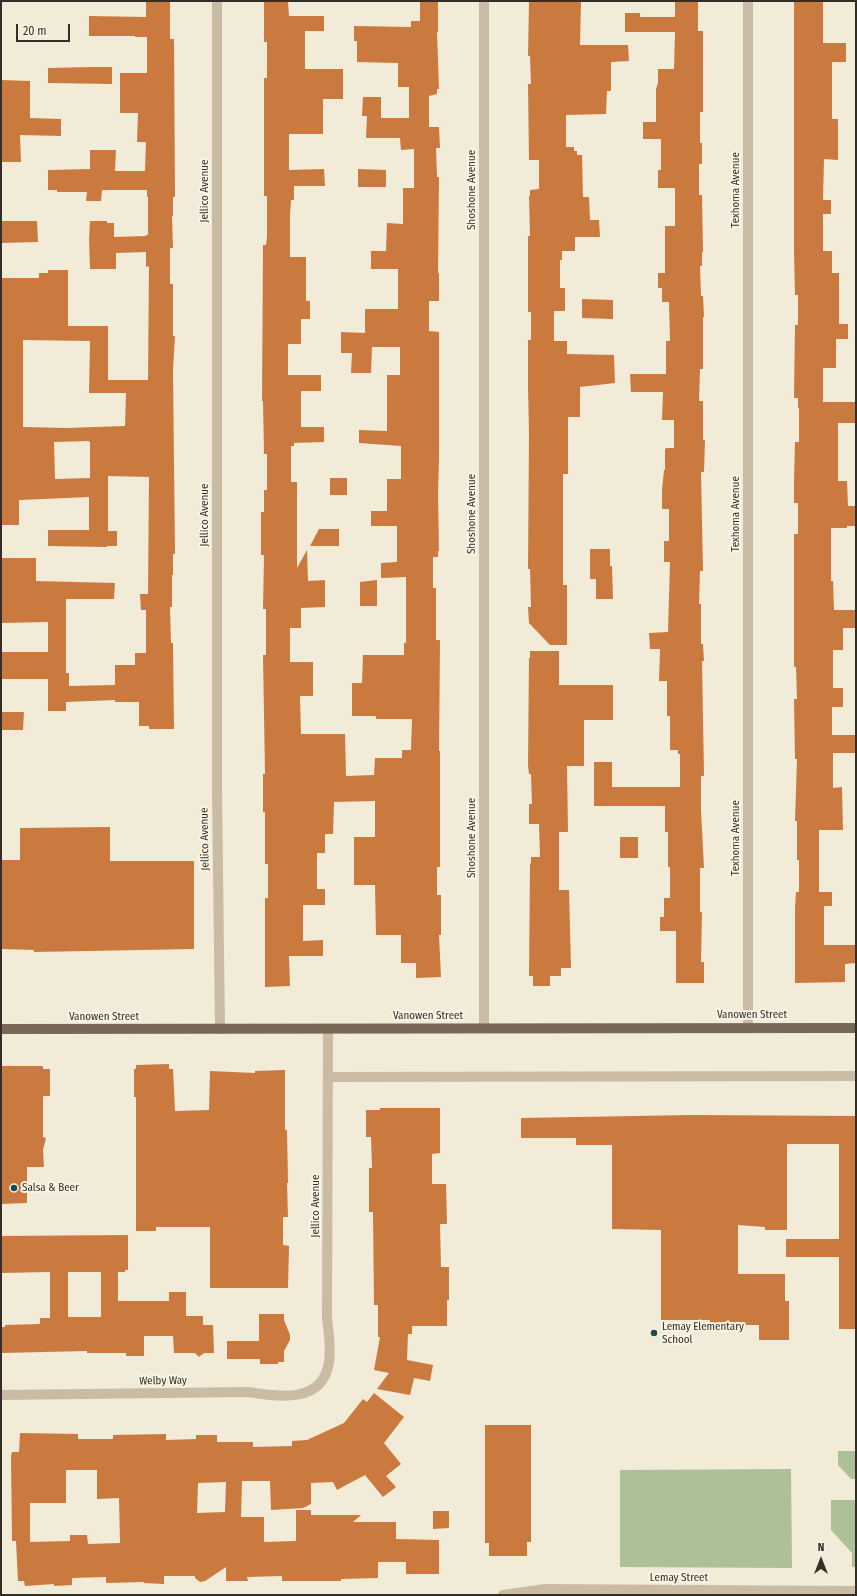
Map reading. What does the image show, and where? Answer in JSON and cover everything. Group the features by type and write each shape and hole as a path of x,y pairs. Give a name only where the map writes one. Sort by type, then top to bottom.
{"main road":[{"name":"Vanowen Street","path":"1,1029 856,1028"}],"street":[{"name":"Jellico Avenue","path":"217,1 217,791 220,1029"},
{"name":"Shoshone Avenue","path":"484,1 484,1028"},
{"name":"Texhoma Avenue","path":"748,1 748,1027"},
{"name":"Jellico Avenue","path":"321,1382 329,1363 330,1345 327,1319 328,1029"},
{"path":"328,1077 856,1076"},
{"name":"Welby Way","path":"1,1395 248,1392 272,1396 294,1396 311,1391 321,1382"},
{"name":"Lemay Street","path":"503,1595 545,1589 856,1591"}],"green space":[{"path":"838,1451 856,1451 856,1479 851,1479 838,1465"},
{"path":"791,1469 792,1568 620,1567 620,1470"},
{"path":"831,1500 856,1500 856,1567 852,1567 852,1553 831,1530"}],"building":[{"path":"146,1 170,1 170,39 174,39 175,197 173,197 172,216 173,248 170,248 170,284 173,284 173,336 175,336 173,370 175,554 173,554 172,607 170,607 171,643 173,643 174,729 149,729 149,726 139,726 139,702 115,702 115,700 66,702 66,711 48,711 48,679 1,679 1,652 48,652 48,622 1,623 1,558 36,558 36,581 115,583 114,599 66,599 66,673 69,673 69,686 115,685 115,665 135,665 135,653 146,653 146,610 141,610 140,594 148,594 149,477 108,476 108,531 117,531 117,546 48,546 48,530 89,530 89,497 19,500 19,525 1,525 1,278 39,278 39,273 48,273 48,270 68,270 68,326 108,326 108,380 148,380 149,266 146,267 146,252 116,253 116,269 90,269 89,239 90,221 107,221 107,223 114,223 114,237 148,235 147,190 102,190 101,201 86,201 87,192 57,192 57,190 48,190 48,170 90,169 90,150 116,150 115,171 145,171 146,142 137,142 138,113 120,113 120,73 147,73 147,37 89,36 89,16 146,17","holes":["23,340 90,341 89,393 126,393 125,426 66,428 23,427","89,441 90,478 55,479 54,442"]},
{"path":"264,1 288,1 289,16 324,16 324,31 305,31 305,69 343,69 343,99 323,99 323,134 289,134 289,170 324,169 325,186 294,186 294,200 291,200 290,257 306,257 306,301 310,301 310,319 301,319 301,344 288,344 288,375 321,375 321,391 301,391 301,427 324,427 324,442 294,443 294,446 291,446 291,482 297,482 297,568 307,550 308,581 325,580 325,607 301,608 301,628 290,628 290,662 313,662 313,696 300,696 301,734 345,734 346,776 374,775 375,758 402,758 402,750 411,750 412,719 376,719 376,716 352,716 352,683 362,683 363,655 404,655 404,643 406,643 406,577 381,578 381,563 397,562 397,526 371,526 371,511 387,511 387,479 401,479 401,446 359,443 359,430 387,431 387,375 400,375 400,347 372,347 371,373 351,373 352,353 341,353 341,332 365,333 365,309 398,309 398,269 371,269 371,251 386,251 387,223 403,224 403,188 414,188 414,149 401,150 400,138 366,138 367,116 362,116 363,97 381,97 381,118 409,118 409,87 398,87 398,63 357,62 357,41 354,41 354,26 411,27 411,21 420,21 420,1 438,1 437,32 439,89 437,89 437,94 429,96 429,127 439,127 440,148 436,148 437,177 439,177 439,301 429,301 429,331 439,332 439,551 438,557 433,557 433,588 436,588 436,640 440,640 440,867 437,867 437,895 441,895 441,935 439,935 441,977 416,978 416,963 401,963 401,935 376,935 375,885 354,885 354,837 375,837 375,801 334,802 333,834 325,835 325,853 317,853 317,889 325,889 325,905 303,905 303,941 323,940 323,956 289,956 290,986 265,987 265,898 268,898 268,864 265,864 265,812 263,812 263,774 265,774 263,655 266,655 266,609 263,609 264,555 261,555 261,512 264,512 264,490 267,490 267,454 264,454 262,401 263,245 266,245 267,237 267,196 264,196 264,78 267,78 267,42 264,42"},
{"path":"529,1 581,2 580,45 628,45 629,61 611,62 611,91 607,91 606,114 566,115 566,147 574,147 574,151 577,151 577,155 582,155 583,197 589,197 590,220 599,220 600,237 575,237 575,251 562,251 562,260 560,260 560,288 565,288 565,311 554,311 554,341 567,341 567,354 614,355 615,383 580,387 580,417 568,417 568,474 563,474 563,585 567,585 567,645 550,645 529,623 528,607 531,607 530,569 528,569 528,340 531,340 531,312 528,312 528,236 530,236 529,196 530,190 539,189 539,160 529,160 528,84 531,84 530,56 528,56"},
{"path":"675,1 698,1 698,31 703,31 703,112 700,112 702,164 699,164 699,195 702,195 703,252 702,266 700,266 701,296 703,296 704,317 703,369 700,369 699,401 703,401 703,440 705,440 704,472 701,472 703,571 700,571 699,604 701,604 701,644 703,644 704,661 702,661 704,776 701,776 701,810 704,868 700,868 700,912 702,912 701,962 704,962 704,983 676,983 676,931 660,931 660,917 664,917 664,898 670,898 670,867 668,867 668,832 665,832 665,806 594,806 594,762 612,762 612,787 680,787 680,754 678,754 678,750 670,750 670,716 667,716 667,681 659,681 660,649 650,649 649,633 668,632 670,562 664,562 664,541 669,541 669,509 662,509 662,490 665,470 665,450 666,448 674,448 674,420 662,420 663,392 631,392 630,374 666,374 666,341 670,341 669,302 662,302 662,288 658,288 658,273 665,273 665,226 675,226 675,188 658,188 658,170 661,170 661,139 643,139 643,122 656,122 656,89 658,83 658,69 674,69 675,32 625,32 625,13 640,13 640,17 675,17"},
{"path":"794,1 823,1 823,43 846,43 846,62 832,62 832,119 838,119 838,160 824,159 823,200 831,200 831,214 823,214 823,251 832,251 832,273 839,273 839,324 848,324 848,339 836,339 836,368 823,368 823,402 856,402 856,423 838,423 838,481 847,481 848,506 856,506 856,526 847,526 847,528 831,528 831,581 833,581 834,610 856,610 856,628 843,628 843,650 833,650 833,688 843,688 843,707 832,707 832,735 856,735 856,753 833,753 833,788 842,787 843,830 819,830 819,892 832,892 832,906 824,906 824,945 856,945 856,963 845,964 845,982 795,983 795,908 796,892 799,892 799,860 797,860 797,821 795,821 797,759 795,759 794,699 797,699 796,667 794,667 794,534 798,534 798,503 794,503 794,481 795,442 799,442 799,408 798,398 794,398 795,325 798,325 798,295 795,295 794,252"},
{"path":"112,67 112,84 48,83 48,68"},
{"path":"1,80 30,81 30,118 61,119 61,136 20,135 21,162 1,162"},
{"path":"358,169 386,170 386,187 358,187"},
{"path":"1,221 37,221 38,242 1,243"},
{"path":"582,299 613,300 613,319 582,318"},
{"path":"330,478 347,478 347,495 330,495"},
{"path":"319,529 339,529 339,546 310,546"},
{"path":"590,549 610,549 613,599 596,599 596,579 590,579"},
{"path":"377,580 377,606 360,606 360,582"},
{"path":"530,651 559,651 559,685 613,685 613,720 584,720 584,766 567,766 568,832 559,832 559,890 569,890 571,968 561,968 561,976 550,976 550,986 533,986 533,976 529,976 530,864 531,857 540,857 539,824 529,824 529,804 532,804 531,774 529,774 528,765"},
{"path":"1,712 24,712 23,730 1,730"},
{"path":"110,827 110,861 194,861 194,949 34,952 34,950 1,949 1,860 20,860 20,828"},
{"path":"620,837 638,837 638,858 620,858"},
{"path":"169,1064 169,1069 173,1069 175,1111 209,1110 210,1071 255,1073 255,1071 285,1070 285,1130 287,1130 288,1217 283,1217 283,1245 289,1246 288,1288 210,1288 210,1227 156,1227 156,1231 136,1231 136,1097 134,1097 134,1069 136,1069 136,1065"},
{"path":"1,1066 43,1066 43,1069 50,1069 50,1096 43,1096 43,1137 46,1138 43,1150 44,1167 27,1167 27,1203 1,1204"},
{"path":"380,1108 440,1108 440,1153 432,1154 432,1184 446,1184 447,1224 440,1224 441,1267 449,1267 447,1326 412,1326 412,1334 408,1334 407,1360 433,1365 430,1381 414,1378 410,1395 377,1389 389,1373 374,1370 380,1337 378,1337 378,1305 374,1305 373,1212 369,1212 369,1168 372,1168 371,1137 366,1137 366,1110 380,1110"},
{"path":"691,1115 856,1116 856,1329 839,1329 839,1257 786,1257 786,1239 839,1239 839,1144 787,1144 787,1230 765,1230 765,1227 738,1225 738,1274 785,1274 785,1301 789,1301 789,1340 759,1340 759,1325 710,1325 710,1320 661,1320 661,1230 612,1229 612,1145 576,1145 576,1138 521,1138 521,1118"},
{"path":"128,1235 128,1270 125,1270 125,1272 118,1272 118,1301 169,1301 169,1292 186,1292 186,1316 203,1316 203,1325 213,1325 214,1353 204,1353 199,1357 195,1353 174,1353 173,1336 144,1336 144,1356 126,1356 126,1353 87,1353 87,1351 1,1353 1,1327 5,1327 5,1325 40,1324 40,1318 50,1318 50,1272 1,1273 1,1236","holes":["68,1272 101,1272 101,1317 68,1317"]},
{"path":"259,1314 284,1314 284,1320 290,1335 290,1340 284,1351 284,1362 278,1362 278,1364 260,1364 260,1359 227,1359 227,1341 259,1341"},
{"path":"374,1393 404,1417 384,1443 401,1464 386,1476 396,1487 383,1497 365,1475 337,1490 333,1482 311,1483 311,1504 303,1508 271,1510 270,1481 242,1481 241,1517 264,1517 264,1542 296,1541 296,1510 311,1510 311,1515 361,1515 353,1522 396,1522 396,1539 439,1540 439,1574 406,1574 406,1562 378,1562 378,1578 341,1579 341,1581 282,1581 282,1576 247,1577 248,1581 226,1581 226,1567 205,1581 200,1582 195,1578 195,1576 164,1576 164,1584 144,1582 106,1583 106,1577 72,1578 72,1585 54,1586 54,1584 25,1586 24,1581 18,1581 16,1541 12,1541 11,1456 12,1452 19,1452 20,1433 78,1434 78,1439 113,1439 113,1435 166,1434 166,1440 196,1439 196,1435 217,1435 217,1442 253,1442 253,1447 292,1446 292,1441 307,1440 344,1423 363,1399 367,1402","holes":["66,1470 97,1470 97,1499 119,1498 120,1543 88,1544 87,1535 70,1535 70,1541 30,1542 30,1503 66,1503","226,1482 225,1512 197,1513 198,1483"]},
{"path":"485,1425 531,1425 531,1542 527,1542 527,1556 489,1556 489,1543 485,1543"},
{"path":"433,1511 449,1511 449,1528 433,1529"}],"place":[{"name":"Salsa & Beer","path":"14,1188"},
{"name":"Lemay Elementary School","path":"654,1333"}]}
